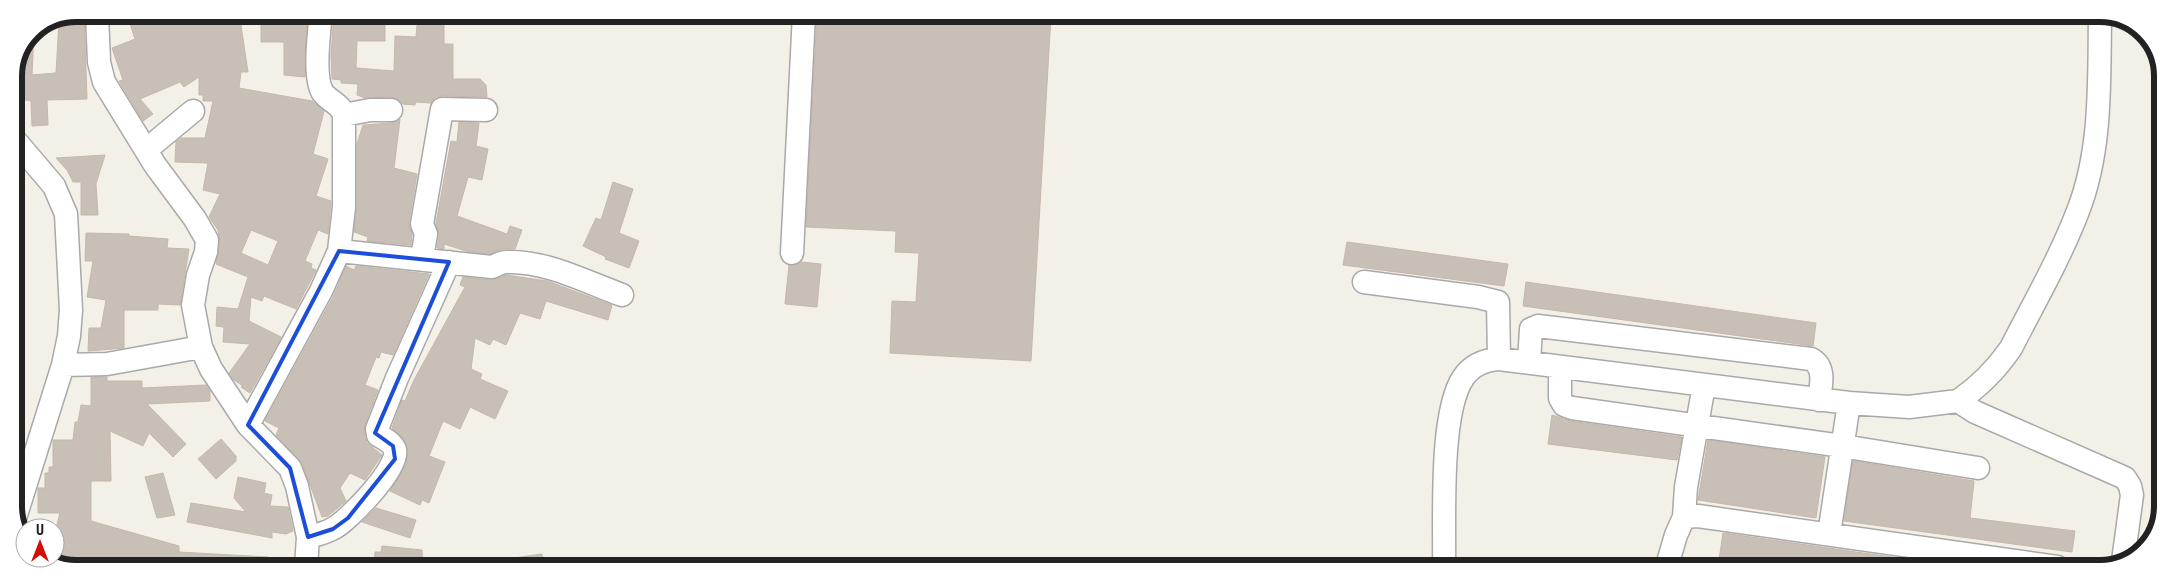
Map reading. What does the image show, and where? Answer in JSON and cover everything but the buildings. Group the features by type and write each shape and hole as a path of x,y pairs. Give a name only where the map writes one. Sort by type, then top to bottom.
{"street":[{"path":"97,23 99,62 104,82 146,150 195,219 207,240 206,252 198,275 193,305 200,347 211,369 248,425 290,468 297,486 308,537 306,560"},
{"path":"248,425 321,291 339,251 344,207 344,115 343,110 330,100 320,87 319,39 321,23"},
{"path":"792,253 804,23"},
{"path":"1444,560 1447,442 1456,391 1471,369 1481,362 1498,359 1529,362 1819,400 1909,407 1958,401 1980,385 1998,367 2011,348 2078,211 2089,173 2099,106 2100,23"},
{"path":"422,258 426,234 422,224 442,109 486,110"},
{"path":"344,115 370,110 391,110"},
{"path":"146,150 193,111"},
{"path":"22,149 54,186 66,214 71,310 69,336 63,365 23,493"},
{"path":"339,251 422,258 492,267 504,262 523,263 546,268 622,295"},
{"path":"308,537 333,529 348,518 379,483 395,459 396,452 393,446 378,435 378,427 397,378 449,262"},
{"path":"1364,282 1478,297 1498,302 1500,313 1498,359"},
{"path":"1529,362 1531,329 1538,326 1811,359 1817,362 1821,370 1819,400"},
{"path":"63,365 116,363 200,347"},
{"path":"1560,367 1560,398 1564,405 1696,427 1842,446 1978,468"},
{"path":"1669,560 1684,517 1686,487 1704,385"},
{"path":"1958,401 1975,412 2125,478 2130,486 2132,495 2124,555"},
{"path":"1829,534 1849,403"},
{"path":"1684,517 1704,517 2009,560"}],"highlighted area":[{"path":"339,251 449,262 375,433 393,446 395,459 348,518 333,529 308,537 290,468 248,425"}]}
